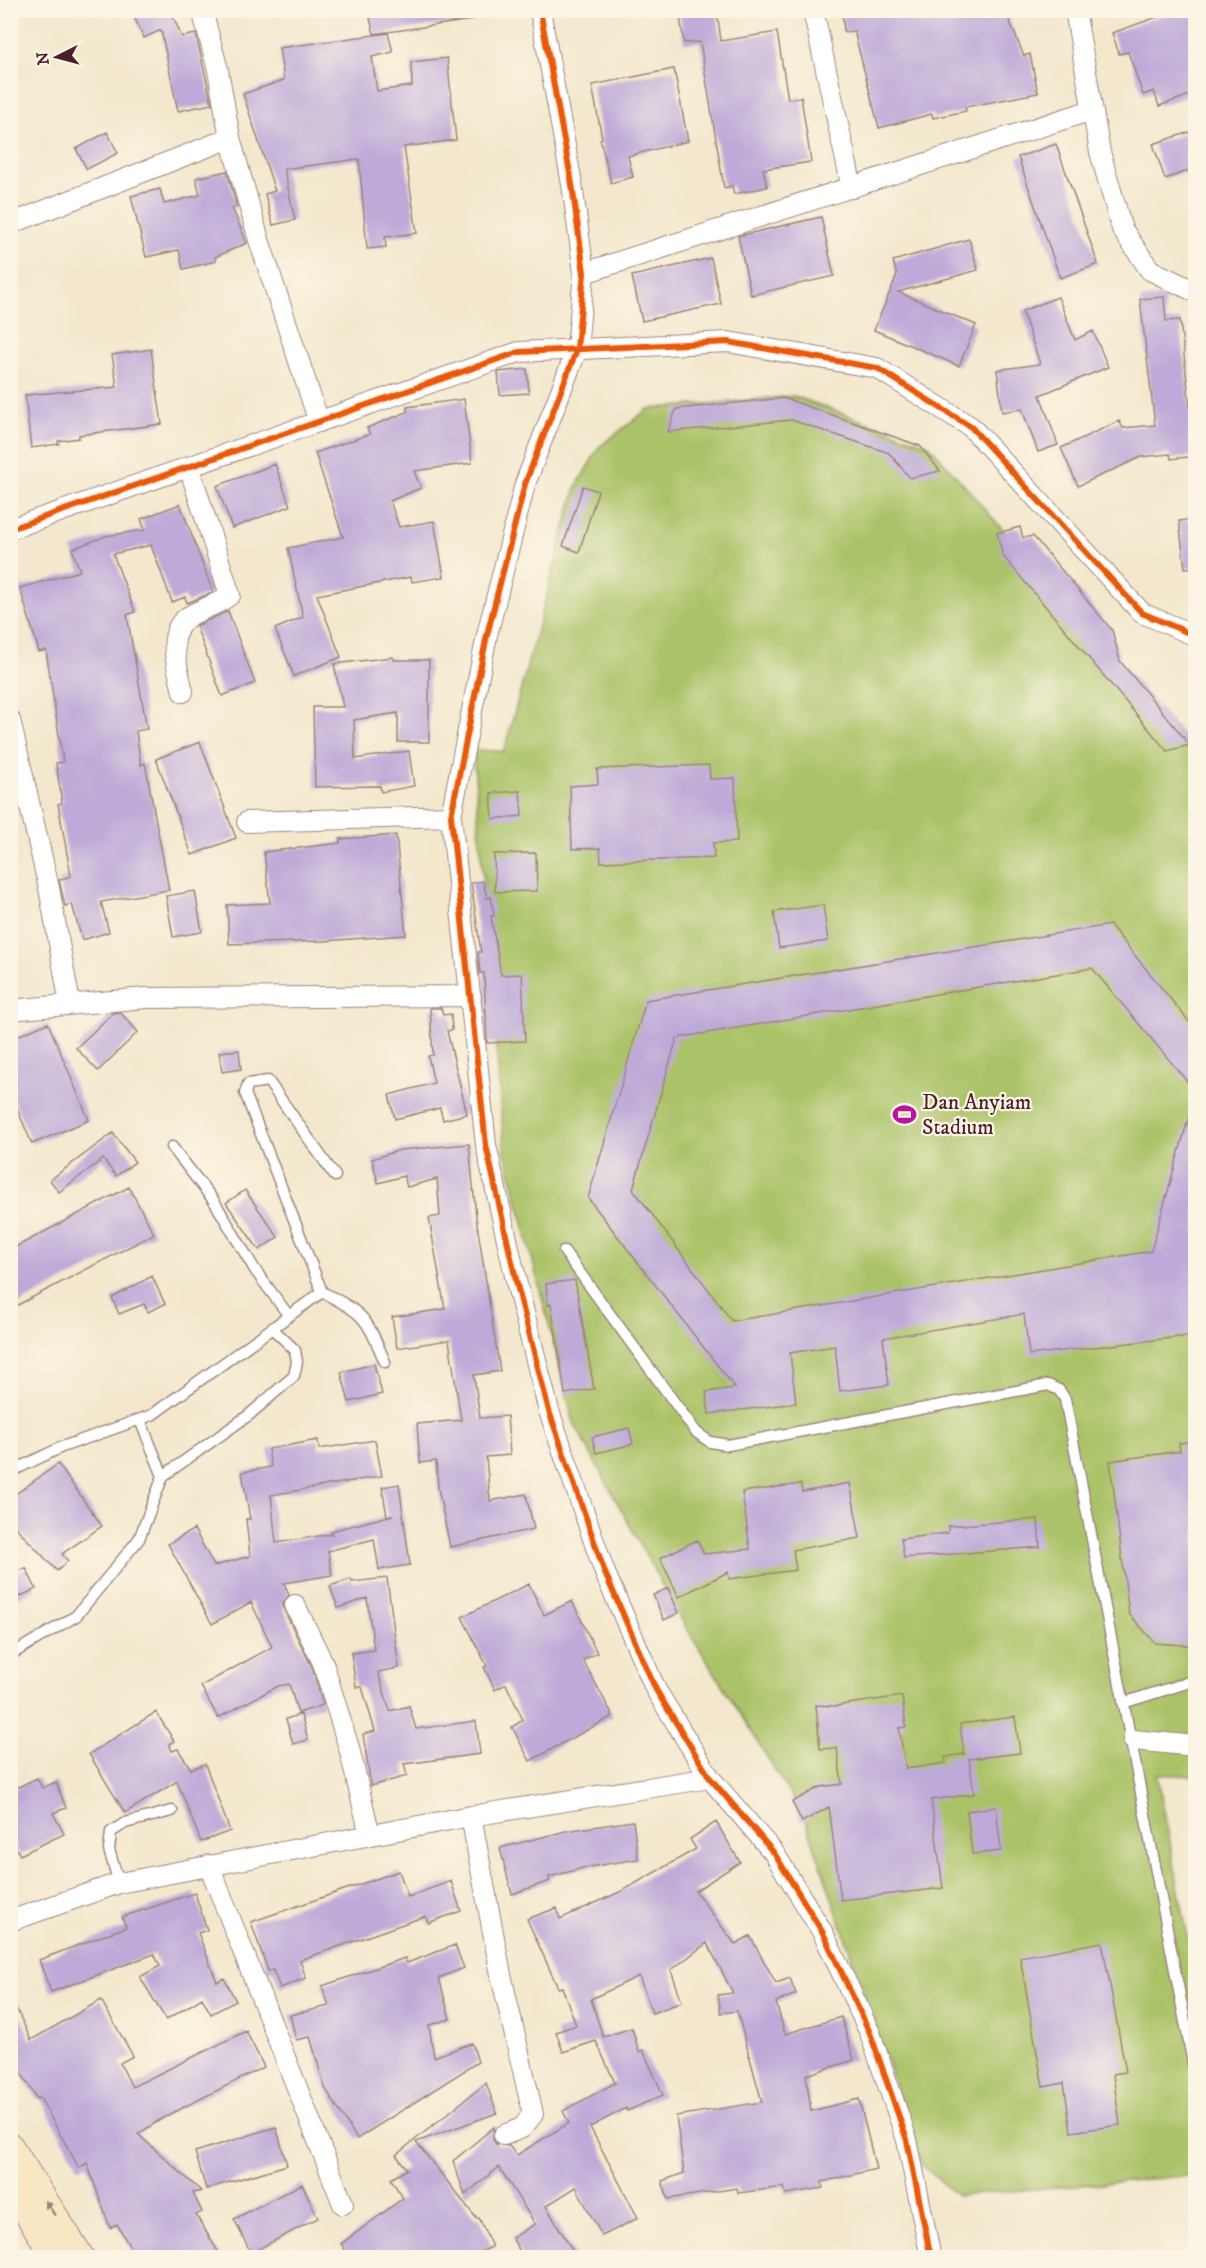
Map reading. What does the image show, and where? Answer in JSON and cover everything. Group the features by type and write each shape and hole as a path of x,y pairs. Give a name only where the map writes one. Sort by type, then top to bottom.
{"main road":[{"path":"10,2147 81,2258"},
{"path":"10,2185 56,2258"}],"street":[{"path":"202,10 218,70 230,138 259,240 319,422"},
{"path":"540,10 572,184 584,273 577,349 525,484 485,646 451,816 486,1145 518,1289 549,1411 605,1573 656,1690 710,1778 774,1853 823,1933 870,2033 907,2140 931,2258"},
{"path":"813,10 852,188"},
{"path":"1075,10 1100,152 1122,229 1150,270 1196,292"},
{"path":"584,273 1092,110"},
{"path":"10,224 230,138"},
{"path":"10,529 519,352 728,342 877,368 971,426 1142,613 1196,636"},
{"path":"183,692 174,640 175,629 190,615 230,595 189,467"},
{"path":"10,720 49,888 70,1004"},
{"path":"248,822 451,816"},
{"path":"10,1010 146,998 471,996"},
{"path":"295,1605 323,1663 349,1748 370,1834"},
{"path":"1132,1740 1196,1746"},
{"path":"10,1921 118,1883 471,1816 710,1778"},
{"path":"471,1816 501,1975 533,2114 522,2128 504,2135"},
{"path":"209,1865 343,2204"}],"lane":[{"path":"335,1176 268,1081 248,1084 245,1093 322,1292 351,1306 365,1319 385,1362"},
{"path":"172,1147 214,1202 255,1270 289,1316"},
{"path":"564,1251 696,1432 710,1442 728,1445 1048,1385 1059,1390 1065,1399 1196,2079"},
{"path":"10,1472 62,1447 152,1415 322,1292"},
{"path":"10,1655 76,1616 139,1539 163,1476 249,1415 294,1376 297,1362 295,1350 273,1329"},
{"path":"140,1420 163,1476"},
{"path":"1123,1703 1196,1680"},
{"path":"118,1883 109,1850 111,1832 125,1823 172,1812"}],"green space":[{"path":"794,396 929,445 1187,741 1195,738 1195,1776 1157,1774 1195,1975 1195,2175 957,2196 922,2165 805,1818 678,1614 574,1423 504,1148 473,750 504,751 576,487 599,447 648,409"}],"building":[{"path":"131,10 170,10 182,37 196,34 212,104 178,111 161,30 144,38"},
{"path":"402,10 471,10 472,20 374,34 370,18"},
{"path":"679,10 717,10 721,41 777,32 788,99 801,97 811,162 763,169 767,187 734,194 732,186 724,188 700,42 684,43"},
{"path":"842,10 1005,10 1024,56 1030,54 1038,93 965,107 966,111 933,118 932,114 879,128 854,31 844,32"},
{"path":"1177,10 1196,10 1196,93 1159,106 1154,91 1143,95 1128,52 1119,54 1112,33"},
{"path":"388,33 393,52 372,57 377,91 412,86 411,62 447,58 456,140 404,147 417,233 385,237 386,247 367,249 359,159 284,169 295,220 273,225 265,194 275,191 243,94 284,80 279,48"},
{"path":"674,69 688,141 628,156 633,177 611,183 600,139 602,138 592,85"},
{"path":"1196,130 1196,168 1165,179 1153,144"},
{"path":"107,132 118,153 87,169 76,149"},
{"path":"1056,144 1098,264 1060,278 1018,157"},
{"path":"227,171 237,207 232,208 247,243 215,257 216,261 183,269 179,250 146,257 131,196 160,189 164,204 200,195 196,178"},
{"path":"821,217 834,276 751,295 738,236"},
{"path":"969,239 978,270 898,292 976,325 959,366 874,330 897,275 893,261"},
{"path":"711,258 721,304 642,321 632,276"},
{"path":"1058,297 1075,340 1093,331 1108,367 1040,395 1058,445 1038,452 1022,409 1002,412 997,370 1040,364 1022,311"},
{"path":"1164,297 1166,321 1180,320 1191,416 1196,415 1196,456 1171,459 1170,454 1141,457 1078,486 1061,448 1119,421 1123,428 1155,425 1140,299"},
{"path":"151,349 162,424 79,435 79,438 58,441 59,444 31,448 25,395 117,387 112,355"},
{"path":"527,369 529,393 500,395 498,372"},
{"path":"784,398 920,446 940,471 910,478 889,453 792,420 668,432 676,409"},
{"path":"464,399 472,463 414,471 421,488 390,501 399,527 434,521 444,577 412,582 411,577 317,595 341,657 294,676 275,629 303,617 288,548 343,537 315,453 370,434 367,428 407,412 407,407"},
{"path":"275,464 290,506 232,528 217,486"},
{"path":"583,486 598,491 579,552 563,546"},
{"path":"180,504 213,592 187,603 185,597 172,602 151,545 113,554 135,612 127,615 147,729 136,731 141,765 145,763 169,890 101,902 109,932 82,940 72,904 65,906 59,880 71,876 58,804 62,803 56,763 63,762 46,650 39,652 20,588 80,571 72,549 106,536 145,530 141,519"},
{"path":"1196,519 1196,567 1185,568 1179,521"},
{"path":"1020,527 1023,538 1033,536 1112,630 1120,661 1190,745 1167,751 1003,556 997,533"},
{"path":"228,611 255,683 222,696 196,626"},
{"path":"393,657 394,660 429,660 429,742 398,742 398,713 354,720 355,759 409,751 414,786 381,792 380,786 315,787 313,707 343,707 334,664"},
{"path":"200,742 236,838 192,855 156,759"},
{"path":"709,765 710,779 735,778 737,842 713,843 714,858 601,862 600,848 572,849 570,786 598,784 597,769"},
{"path":"520,791 522,816 493,819 491,793"},
{"path":"396,835 406,935 324,941 229,944 227,905 270,903 264,852 340,843 340,839"},
{"path":"536,853 537,891 495,892 494,854"},
{"path":"483,881 487,898 491,897 494,916 491,916 501,975 522,974 525,1041 487,1043 484,973 480,973 478,952 481,952 471,883"},
{"path":"195,891 202,932 173,937 166,896"},
{"path":"823,905 828,941 779,948 774,912"},
{"path":"1110,925 1196,1030 1196,1092 1092,968 677,1038 633,1189 732,1321 1151,1251 1191,1109 1196,1110 1196,1335 1029,1355 1024,1314 883,1338 889,1385 840,1391 835,1346 790,1353 796,1403 709,1414 706,1392 735,1388 588,1198 646,1000"},
{"path":"430,1008 441,1008 443,1015 451,1014 452,1030 447,1031 467,1114 443,1120 440,1108 395,1119 389,1095 434,1083 428,1056 433,1055"},
{"path":"120,1012 138,1032 98,1071 76,1048 113,1013"},
{"path":"48,1023 89,1120 32,1144 10,1092 10,1039"},
{"path":"239,1050 241,1069 222,1072 219,1052"},
{"path":"113,1133 135,1162 116,1176 103,1159 59,1192 50,1180"},
{"path":"469,1144 476,1217 500,1371 474,1375 480,1418 507,1416 510,1455 486,1457 490,1501 526,1494 534,1529 450,1547 438,1488 436,1461 420,1463 417,1424 461,1420 449,1340 397,1348 392,1317 445,1309 429,1218 440,1216 437,1179 407,1187 404,1176 378,1183 372,1159 400,1150"},
{"path":"129,1187 154,1234 10,1309 10,1250"},
{"path":"245,1190 278,1237 259,1250 226,1203"},
{"path":"152,1276 165,1304 148,1312 144,1304 119,1314 112,1298"},
{"path":"575,1280 594,1389 565,1394 546,1284"},
{"path":"374,1364 382,1394 349,1402 341,1372"},
{"path":"629,1428 633,1444 596,1453 592,1437"},
{"path":"318,1440 319,1449 375,1440 382,1476 271,1495 276,1543 332,1534 331,1531 393,1515 387,1516 382,1487 399,1484 410,1565 379,1570 374,1539 328,1551 332,1575 284,1583 289,1595 283,1604 284,1610 312,1667 323,1705 298,1713 289,1684 278,1686 218,1718 201,1686 272,1647 251,1602 212,1624 168,1544 194,1529 214,1566 250,1556 246,1519 250,1519 242,1472 271,1467 268,1449"},
{"path":"1196,1441 1196,1646 1155,1643 1129,1614 1110,1461 1180,1451 1179,1443"},
{"path":"58,1464 102,1526 62,1554 68,1561 57,1571 10,1521 10,1498"},
{"path":"850,1483 860,1538 793,1550 796,1570 729,1579 728,1572 679,1597 660,1558 697,1540 704,1554 750,1549 742,1492 801,1484 802,1492"},
{"path":"1038,1519 1040,1547 904,1558 901,1539 948,1533 948,1526"},
{"path":"26,1568 36,1589 10,1601 10,1575"},
{"path":"387,1578 399,1668 378,1672 390,1711 409,1706 416,1729 476,1721 480,1754 404,1764 407,1776 371,1786 363,1734 375,1731 362,1687 356,1687 351,1653 374,1650 367,1598 338,1608 330,1586 351,1579 352,1582"},
{"path":"529,1584 544,1615 572,1601 597,1653 583,1660 613,1716 530,1761 512,1727 523,1720 506,1684 495,1690 484,1667 487,1666 462,1617"},
{"path":"668,1588 679,1613 664,1620 653,1595"},
{"path":"902,1696 906,1727 899,1728 906,1769 946,1763 945,1757 964,1754 960,1724 1015,1717 1020,1753 969,1759 974,1794 931,1800 943,1888 841,1900 829,1807 802,1822 792,1802 820,1787 842,1784 837,1748 820,1749 816,1705 835,1706"},
{"path":"156,1712 174,1741 169,1744 172,1751 178,1749 191,1769 205,1764 230,1831 201,1842 177,1781 125,1813 89,1754"},
{"path":"301,1714 308,1740 293,1744 286,1719"},
{"path":"37,1778 42,1788 56,1782 66,1808 53,1813 64,1834 20,1855 10,1836 10,1791"},
{"path":"996,1807 1001,1851 972,1854 967,1811"},
{"path":"633,1821 638,1859 583,1868 549,1877 550,1881 512,1894 500,1848 566,1831"},
{"path":"716,1822 740,1862 695,1891 735,1944 750,1936 776,1983 790,1978 796,1994 776,2002 785,2034 841,2017 854,2060 806,2075 811,2111 859,2099 876,2169 822,2182 823,2188 786,2194 784,2187 738,2193 737,2188 668,2199 662,2181 684,2173 676,2116 762,2102 737,2011 721,2013 718,1995 733,1993 707,1943 671,1970 682,2002 652,2013 639,1976 591,1999 603,2037 632,2028 639,2052 643,2050 663,2095 627,2111 626,2108 590,2127 638,2218 602,2236 576,2187 546,2206 577,2258 524,2258 512,2238 535,2224 499,2167 465,2195 453,2161 494,2127 493,2139 496,2144 509,2146 517,2155 569,2123 563,2111 615,2083 596,2041 563,2052 556,2032 576,2025 562,1987 558,1988 527,1919 557,1908 560,1919 624,1890 696,1849 690,1839"},
{"path":"399,1871 408,1897 451,1881 461,1911 428,1923 426,1916 300,1960 306,1978 280,1988 273,1970 268,1971 251,1922"},
{"path":"195,1893 207,1930 198,1933 217,1982 224,1978 236,2001 211,2014 202,1998 166,2020 140,1977 160,1966 154,1954 51,1992 39,1960 126,1927 122,1917"},
{"path":"1102,1942 1126,2072 1113,2074 1120,2125 1071,2132 1064,2083 1043,2087 1020,1957"},
{"path":"455,1945 464,1968 439,1978 450,2019 429,2025 434,2057 472,2043 478,2062 357,2139 325,2088 310,2037 296,2040 290,2015 329,2006 322,1986 405,1958 407,1963"},
{"path":"10,1995 31,2040 101,2000 133,2056 120,2063 132,2087 246,2031 264,2067 166,2116 138,2134 201,2191 193,2193 202,2212 196,2215 222,2258 136,2258 117,2224 110,2228 87,2163 79,2168 40,2098 37,2099 10,2054"},
{"path":"486,2083 497,2113 416,2142 477,2219 479,2218 492,2247 469,2258 351,2258 341,2244 403,2198 391,2179 407,2169 396,2155"},
{"path":"276,2127 287,2165 206,2189 195,2152"},
{"path":"302,2184 318,2218 251,2253 234,2219"}],"cycle path":[{"path":"540,10 572,184 584,273 577,349 525,484 487,635 451,816 486,1145 518,1289 549,1411 605,1573 656,1690 710,1778 774,1853 823,1933 870,2033 907,2140 931,2258"},
{"path":"10,529 519,352 728,342 877,368 971,427 1142,613 1196,636"}],"place":[{"name":"Dan Anyiam Stadium","path":"904,1114"}]}
